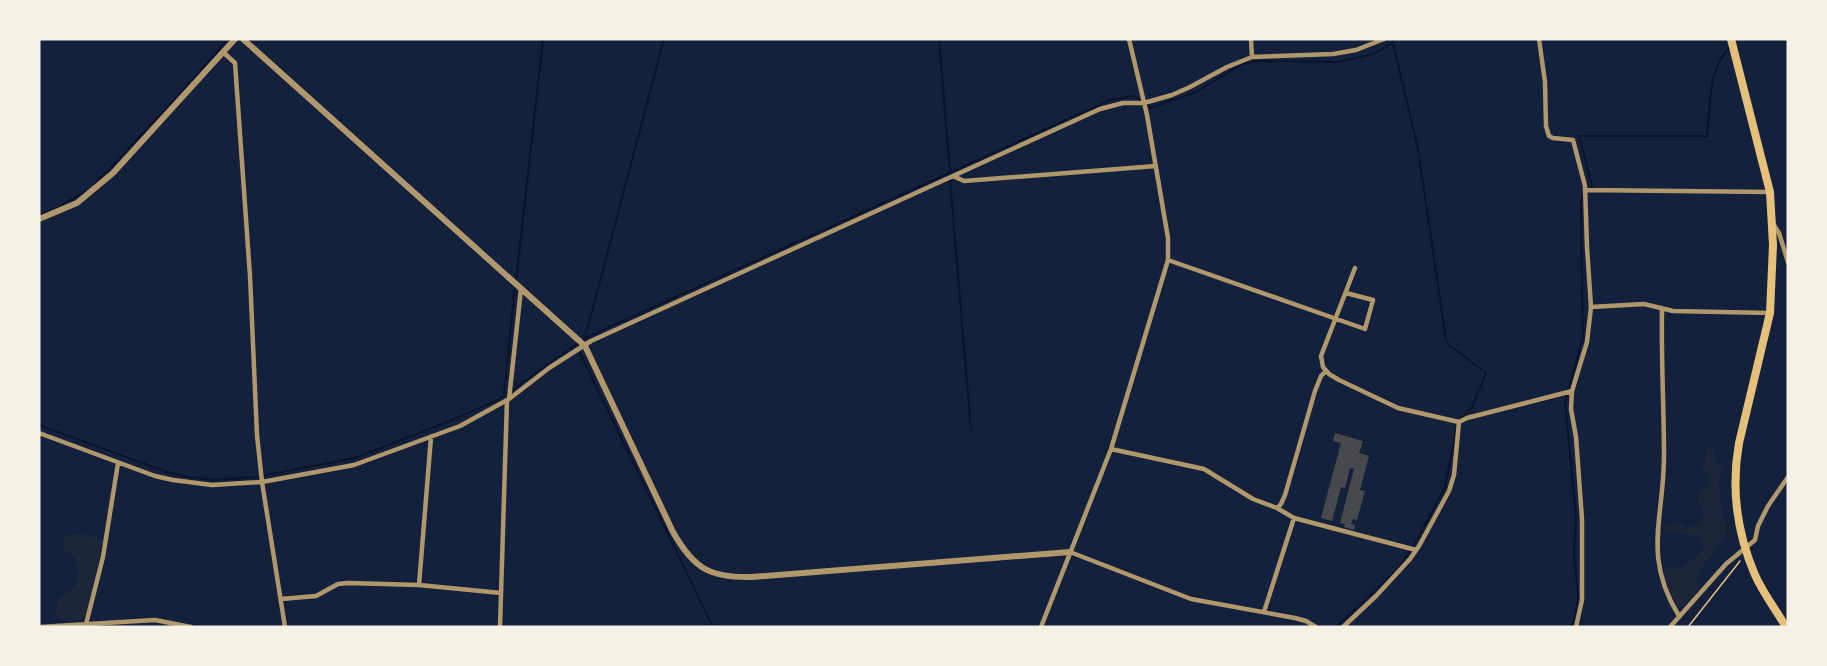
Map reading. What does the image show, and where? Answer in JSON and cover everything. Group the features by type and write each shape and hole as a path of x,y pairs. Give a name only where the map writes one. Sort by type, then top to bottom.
{"main road":[{"path":"1731,39 1770,192 1773,256 1770,313 1736,462 1735,496 1745,546 1755,575 1786,627"}],"street":[{"path":"39,219 77,203 113,173 235,39"},
{"path":"243,39 585,346 673,532 687,556 706,571 729,578 752,577 1070,552 1191,599 1306,621 1316,627"},
{"path":"1041,627 1111,449 1168,260 1168,238 1156,166 1129,39"},
{"path":"1251,39 1252,57"},
{"path":"39,434 154,476 193,484 229,485 262,482 354,465 460,426 508,400 549,368 591,341 1100,109 1123,103 1144,103 1190,87 1227,67 1252,57 1333,54 1356,50 1384,39"},
{"path":"1539,39 1545,82 1546,126 1553,138 1573,141 1585,190 1591,307 1587,342 1572,391 1571,409 1581,490 1582,600 1576,627"},
{"path":"224,52 235,63 250,276 257,435 262,482 285,627"},
{"path":"952,176 964,181 1156,166"},
{"path":"1585,190 1770,192"},
{"path":"1772,223 1779,233 1788,262"},
{"path":"1168,260 1365,329 1373,300 1346,293"},
{"path":"1355,268 1321,356 1326,371 1339,380 1398,408 1459,422 1572,391"},
{"path":"500,627 508,400 521,289"},
{"path":"1591,307 1644,304 1662,310 1770,313"},
{"path":"1662,310 1664,464 1657,553 1667,597 1679,616"},
{"path":"1276,508 1281,504 1285,495 1315,392 1326,371"},
{"path":"1343,627 1376,596 1416,550 1452,483 1459,422"},
{"path":"419,585 431,437"},
{"path":"1111,449 1204,469 1252,499 1294,518 1416,550"},
{"path":"86,624 103,557 118,463"},
{"path":"1670,627 1726,564 1755,540 1758,526 1768,506 1788,477"},
{"path":"1264,612 1294,518"},
{"path":"281,599 316,596 338,584 419,585 501,593"},
{"path":"39,627 155,620 190,627"}],"path":[{"path":"1688,627 1737,565"}],"shaded area":[{"path":"1711,447 1715,451 1716,462 1725,468 1718,481 1721,491 1719,500 1723,508 1723,520 1726,523 1725,536 1701,569 1696,592 1687,602 1677,608 1667,586 1663,568 1682,568 1690,560 1698,557 1703,546 1699,537 1662,528 1679,523 1685,528 1702,521 1703,514 1697,496 1709,485 1707,476 1700,466 1705,462 1706,450"},
{"path":"72,533 85,534 103,541 86,615 81,620 59,620 56,614 58,599 75,588 78,574 77,559 63,549 64,539"}],"building":[{"path":"1335,433 1363,441 1359,453 1369,456 1360,490 1365,491 1357,520 1353,519 1351,524 1355,525 1354,530 1340,523 1354,469 1350,468 1345,488 1341,487 1332,521 1321,518 1341,443 1333,441"}],"waterway":[{"path":"94,185 181,93 228,39"},
{"path":"516,281 543,39"},
{"path":"585,338 664,39"},
{"path":"939,39 950,173"},
{"path":"1392,39 1418,149 1446,340 1449,345 1486,373 1472,407 1460,420"},
{"path":"1147,105 1150,108 1196,92 1242,64 1261,61 1338,62 1373,54 1393,43"},
{"path":"1590,190 1592,186 1579,136 1707,136 1714,77 1717,66 1730,47"},
{"path":"39,425 164,471 193,478 214,480 256,477 355,458 498,400 585,338 1110,100 1134,96 1142,102"},
{"path":"950,179 971,430"},
{"path":"39,215 53,210 88,190"},
{"path":"1571,627 1575,618 1578,595 1574,554 1576,516 1565,402 1583,337 1581,201 1584,197"},
{"path":"504,394 515,286"},
{"path":"579,351 713,627"},
{"path":"1336,627 1399,568 1418,538 1445,487 1457,425"}]}
